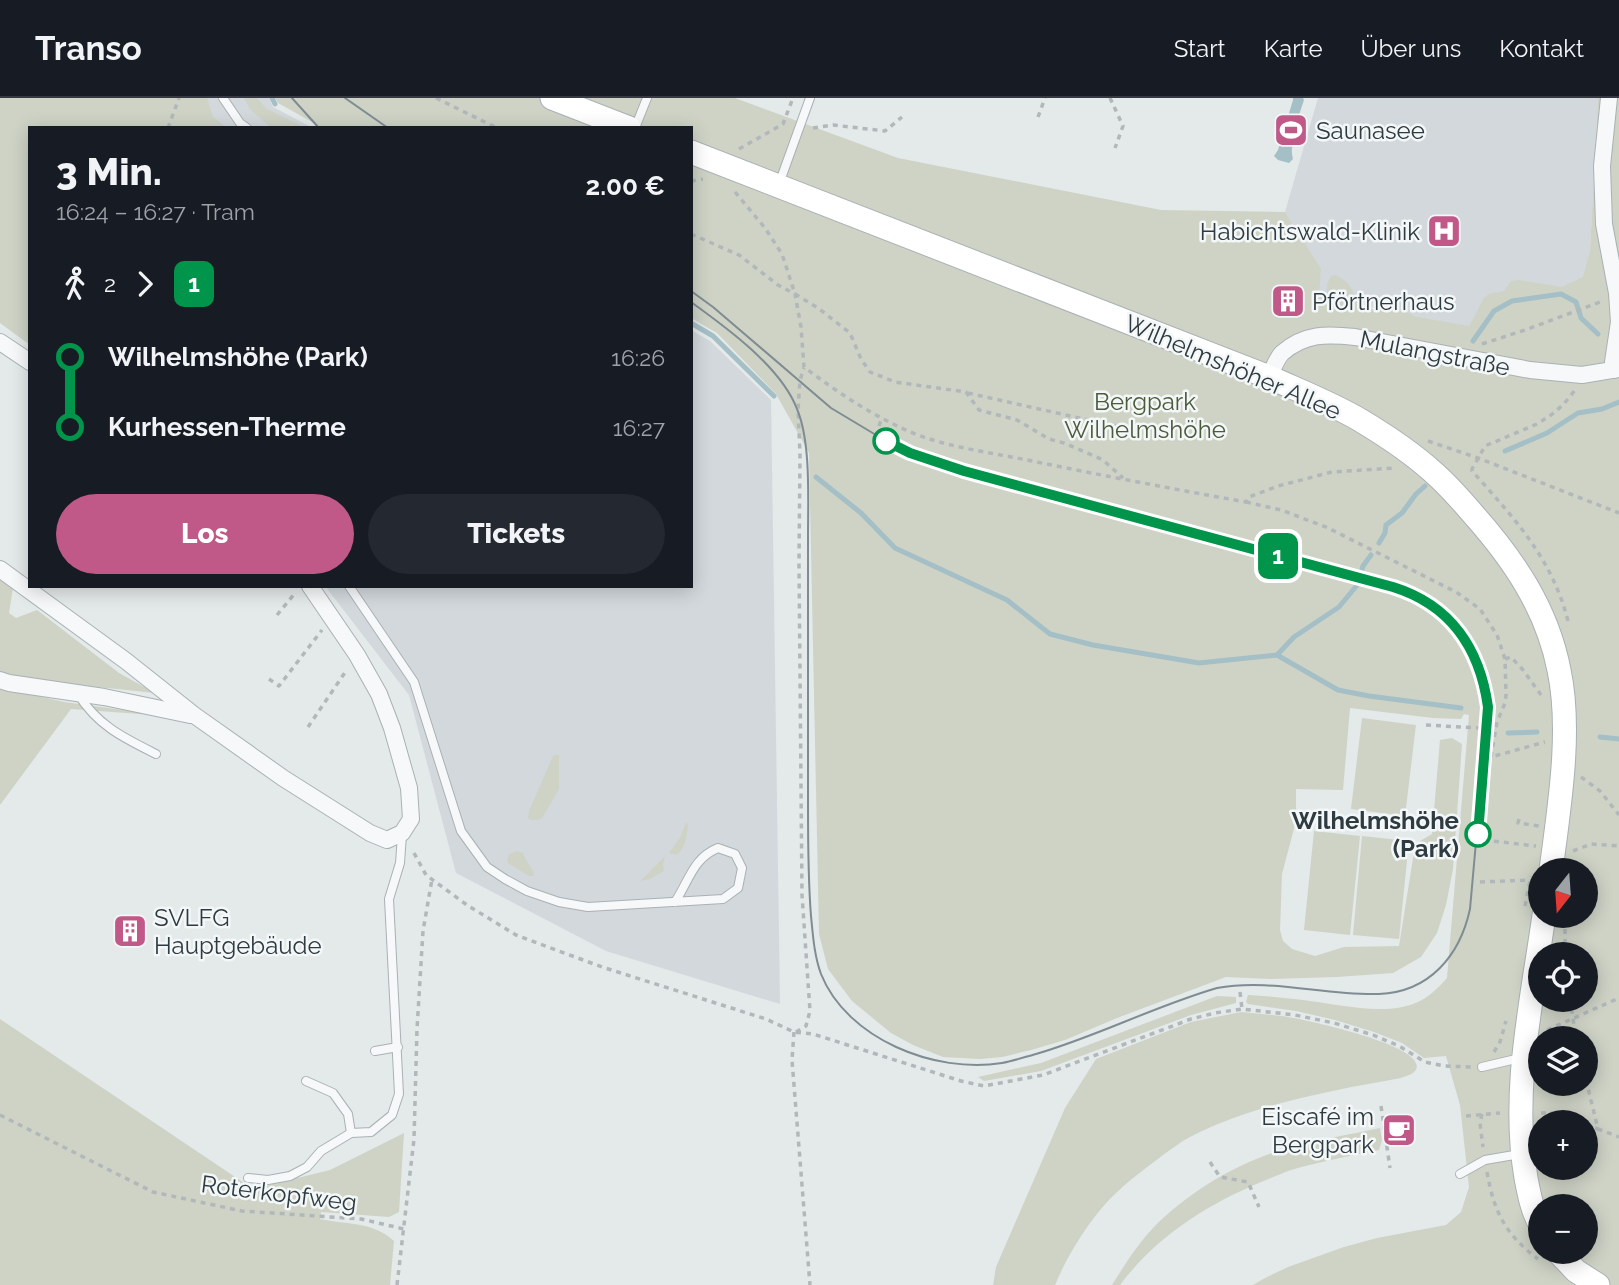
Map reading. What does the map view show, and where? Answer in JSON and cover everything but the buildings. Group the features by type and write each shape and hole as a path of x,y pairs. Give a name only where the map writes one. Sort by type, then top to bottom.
{"main road":[{"path":"552,98 624,126"},
{"name":"Wilhelmshöher Allee","path":"693,153 1269,377 1347,414 1386,437 1433,471 1490,533 1518,570 1537,602 1550,635 1560,672 1564,738 1561,796 1553,858"},
{"path":"1530,1194 1520,1112 1534,928"},
{"path":"1564,1264 1598,1285"}],"street":[{"path":"1609,98 1602,166 1604,224 1617,293 1619,322 1613,362 1616,369"},
{"name":"Mulangstraße","path":"1269,377 1280,355 1306,337 1331,335 1355,337 1531,370 1582,374 1616,369"},
{"path":"0,342 28,361"},
{"path":"0,569 126,661 194,715 283,778 370,833 387,840 402,833 411,818 409,788 393,728 379,694 357,655 311,588"},
{"path":"0,680 194,715"}],"lane":[{"path":"223,98 244,126"},
{"path":"636,126 647,98"},
{"path":"778,187 810,98"},
{"path":"350,588 414,682 461,831 487,867 527,891 559,902 588,907 723,900 738,888 742,869 735,854 718,848 708,852 699,861 675,902"},
{"path":"78,694 89,711 118,735 156,754"},
{"path":"248,1178 268,1180 290,1176 307,1167 321,1151 351,1133 371,1132 392,1115 400,1094 389,899 400,863 402,833"},
{"path":"1482,1067 1525,1046"},
{"path":"374,1051 398,1047"},
{"path":"306,1081 333,1093 348,1114 351,1133"},
{"path":"1460,1174 1485,1160 1523,1153"}],"path":[{"path":"168,126 178,98"},
{"path":"436,98 493,126"},
{"path":"793,98 783,124 732,153 723,176 765,228 782,254 795,294 801,327 804,367 799,390 802,895 810,1011 806,1026 794,1032"},
{"path":"1038,117 1045,98"},
{"path":"1110,98 1123,126 1115,148"},
{"path":"783,124 799,130 834,125 885,131 902,117"},
{"path":"693,235 739,255 778,285 818,308 850,333 870,372 895,382 966,392 1155,435"},
{"path":"1477,350 1479,345 1588,307"},
{"path":"804,367 832,388 882,418 931,439 1125,480 1247,502 1281,510 1326,527 1456,592 1485,615 1497,635 1505,659 1506,695 1491,757 1550,740"},
{"path":"1478,458 1485,446 1537,424 1559,408 1578,387 1582,374"},
{"path":"966,392 979,410 1017,419 1049,439 1103,460 1125,480"},
{"path":"878,426 882,418"},
{"path":"1247,502 1249,497 1278,486 1332,472 1400,467 1423,439 1619,513"},
{"path":"277,614 300,588"},
{"path":"269,679 279,686 331,618"},
{"path":"308,727 357,655"},
{"path":"1505,659 1511,657 1543,697"},
{"path":"1426,725 1496,729"},
{"path":"1580,776 1600,791 1619,815"},
{"path":"1519,819 1518,823 1526,824"},
{"path":"402,833 426,875 467,905 516,934 602,967 766,1019 794,1032 813,1034 984,1086 1043,1075 1191,1019 1242,1009 1334,1023 1399,1046 1424,1062 1444,1066 1482,1067 1500,1042 1508,1010"},
{"path":"1484,840 1525,845"},
{"path":"1564,850 1572,851 1591,844 1619,846"},
{"path":"397,1285 414,1139 423,931 432,879"},
{"path":"1480,882 1528,880"},
{"path":"1240,992 1242,1009"},
{"path":"1525,1046 1537,1034 1619,998"},
{"path":"1571,1012 1573,1026"},
{"path":"794,1032 792,1060 810,1285"},
{"path":"1381,1107 1390,1168"},
{"path":"1466,1116 1509,1112"},
{"path":"1482,1114 1480,1123 1485,1160 1501,1220 1521,1246 1528,1248"},
{"name":"Roterkopfweg","path":"0,1115 153,1192 242,1211 362,1220 404,1228"},
{"path":"1598,1129 1619,1137"},
{"path":"1210,1162 1220,1177 1248,1182 1259,1207"}],"shaded area":[{"path":"195,98 269,98 273,107 309,126 189,126"},
{"name":"Habichtswald-Klinik","path":"1318,98 1598,98 1590,250 1583,278 1476,328 1318,297 1321,268 1285,212"},
{"path":"693,331 710,341 771,400 780,1004 606,951 456,873 409,695 327,588 693,588"}],"green space":[{"path":"0,98 207,98 213,117 224,126 28,126 28,344 0,323"},
{"path":"244,98 257,98 267,109 302,126 269,126 250,109"},
{"name":"Bergpark Wilhelmshöhe","path":"275,98 735,98 898,158 1161,210 1285,212 1321,268 1319,297 1327,292 1331,276 1336,275 1348,283 1358,302 1365,307 1401,311 1469,326 1484,298 1489,294 1504,291 1511,281 1562,287 1583,277 1590,250 1598,98 1619,98 1619,1285 1253,1285 1288,1267 1344,1247 1446,1225 1461,1212 1469,1187 1460,1105 1446,1056 1424,1058 1402,1043 1374,1032 1335,1020 1246,1002 1248,995 1391,1009 1422,1000 1447,978 1469,715 1464,714 1461,719 1433,718 1350,708 1343,790 1296,789 1296,821 1282,874 1280,930 1283,941 1292,949 1315,956 1344,947 1399,946 1414,852 1420,841 1432,834 1440,740 1452,738 1462,744 1453,869 1446,905 1437,933 1421,957 1393,973 1271,979 1226,977 1065,1040 1002,1057 980,1059 943,1057 913,1045 891,1033 852,1001 828,969 819,934 809,453 776,394 717,333 693,319 693,126 319,126 278,103"},
{"path":"0,578 13,588 9,613 16,618 37,610 119,673 155,693 11,678 0,674"},
{"path":"0,687 64,702 168,716 71,709 0,805"},
{"path":"1362,718 1416,725 1405,816 1351,809"},
{"path":"555,755 559,755 559,789 542,818 531,820 528,818 529,811"},
{"path":"686,823 686,841 677,855 669,853 680,838"},
{"path":"1314,831 1360,836 1350,935 1304,930"},
{"path":"1362,836 1409,841 1399,939 1353,935"},
{"path":"517,851 523,853 534,876 529,876 509,864 509,854"},
{"path":"664,857 664,871 640,881"},
{"path":"1217,996 1236,997 1236,1003 1191,1015 1041,1071 984,1081 978,1077 1041,1063"},
{"path":"1241,1012 1322,1024 1389,1044 1416,1062 1415,1071 1401,1078 1266,1107 1190,1137 1137,1175 1105,1205 1080,1238 1055,1285 993,1285 996,1267 1065,1108 1096,1059 1191,1022"},
{"path":"0,1019 253,1189 330,1170 404,1133 399,1212 389,1217 321,1212 320,1219 368,1227 394,1241 390,1285 0,1285"},
{"path":"1380,1128 1382,1140 1379,1150 1291,1170 1221,1201 1166,1237 1120,1285 1112,1285 1136,1248 1153,1228 1181,1203 1214,1180 1249,1162 1285,1149"}],"water":[{"name":"Saunasee","path":"1293,98 1304,100 1295,127 1300,135 1293,146 1293,159 1289,163 1274,156"}],"waterway":[{"path":"272,98 275,104"},
{"path":"1473,341 1494,311 1512,301 1561,294 1576,302 1581,318 1598,334"},
{"path":"693,324 713,336 774,396"},
{"path":"1505,451 1547,433 1578,413 1602,409 1619,402"},
{"path":"816,477 861,513 895,548 1007,600 1050,634 1093,645 1199,663 1277,655 1294,637 1339,607 1358,584"},
{"path":"1379,543 1386,525 1402,513 1425,486"},
{"path":"1361,573 1371,555"},
{"path":"1277,655 1338,690 1461,708"},
{"path":"1508,733 1537,732"},
{"path":"1600,737 1619,739"}],"tram line":[{"path":"292,98 317,126"},
{"path":"345,98 385,126"},
{"path":"693,292 831,408 910,453 964,471 1393,587 1431,605 1446,618 1459,632 1478,667 1488,707 1470,909 1459,941 1440,968 1413,986 1397,992 1379,994 1258,985 1217,988 1059,1047 1002,1063 949,1063 922,1057 872,1034 851,1017 833,997 821,974 815,952 811,916 808,833 808,488 805,438 797,409 779,378 736,336 693,304"},
{"name":"1","path":"886,441 910,453 964,471 1393,587 1439,611 1455,627 1473,652 1485,688 1488,707 1478,834"}],"place":[{"name":"Saunasee","path":"1291,130"},
{"name":"Habichtswald-Klinik","path":"1444,231"},
{"name":"Pförtnerhaus","path":"1288,301"},
{"name":"Wilhelmshöhe (Park)","path":"1478,834"},
{"name":"SVLFG Hauptgebäude","path":"130,931"},
{"name":"Eiscafé im Bergpark","path":"1399,1130"}]}
